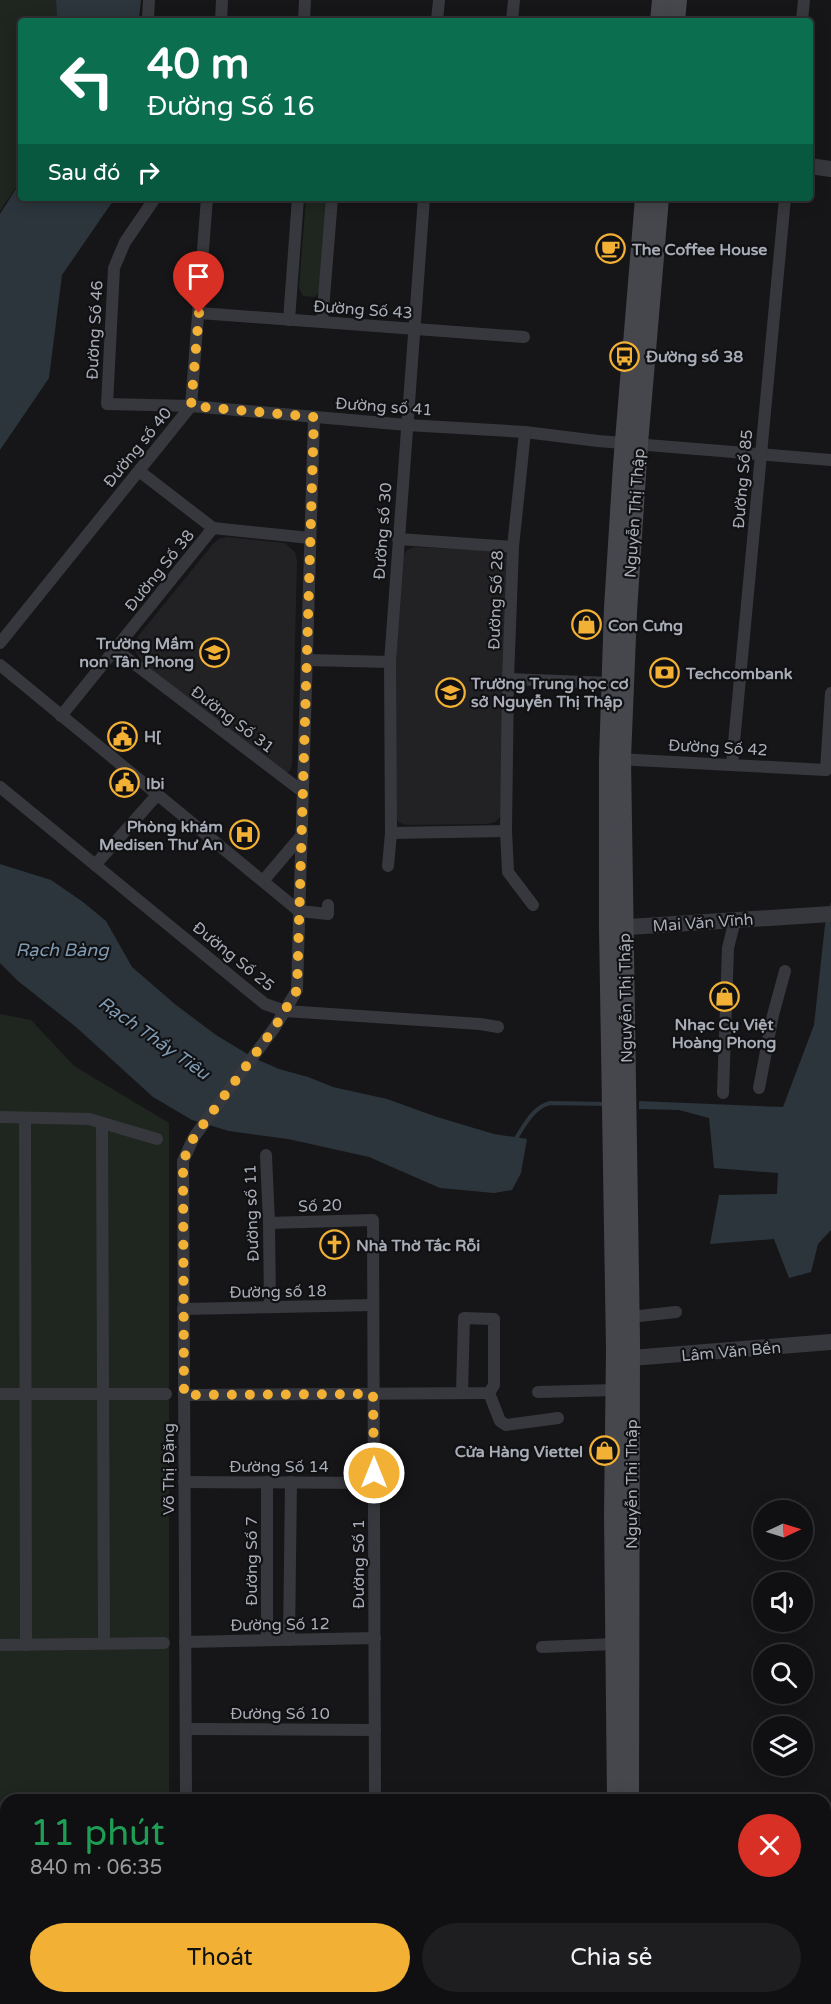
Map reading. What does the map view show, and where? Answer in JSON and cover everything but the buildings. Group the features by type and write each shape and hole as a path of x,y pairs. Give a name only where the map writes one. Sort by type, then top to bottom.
{"main road":[{"path":"659,18 661,0"},
{"path":"676,18 678,0"},
{"name":"Nguyễn Thị Thập","path":"615,759 628,612 631,443 644,201"},
{"name":"Nguyễn Thị Thập","path":"618,1794 624,1774 623,1359 615,759 610,683 631,443 660,201"},
{"name":"Nguyễn Thị Thập","path":"619,1120 630,1317 615,1390 615,1644 624,1774 629,1794"}],"street":[{"path":"148,17 149,0"},
{"path":"221,18 222,0"},
{"path":"304,18 305,0"},
{"path":"437,18 439,0"},
{"path":"512,18 514,0"},
{"path":"802,18 804,0"},
{"path":"813,166 831,169"},
{"name":"Đường Số 46","path":"107,404 114,268 125,242 153,201"},
{"name":"Đường số 40","path":"0,643 191,406 207,201"},
{"path":"289,320 298,201"},
{"path":"322,322 332,201"},
{"name":"Đường số 30","path":"388,866 391,833 390,662 424,201"},
{"name":"Đường Số 85","path":"732,764 785,201"},
{"name":"Đường Số 43","path":"199,313 524,337"},
{"name":"Đường số 41","path":"107,404 191,406 407,425 525,432 631,443"},
{"name":"Võ Thị Đặng","path":"186,1794 183,1161 194,1137 275,1027 297,990 314,417"},
{"name":"Đường Số 28","path":"525,432 513,547 506,831 508,872 533,905"},
{"path":"631,443 831,460"},
{"path":"139,471 213,528 310,538"},
{"name":"Đường Số 38","path":"62,716 213,528"},
{"path":"398,539 513,547"},
{"name":"Đường Số 31","path":"115,649 303,792"},
{"path":"307,660 390,662"},
{"path":"0,665 300,911 328,914 328,905"},
{"path":"508,680 610,683"},
{"path":"828,772 831,693"},
{"name":"Đường Số 42","path":"615,759 732,764 828,772"},
{"name":"Đường Số 25","path":"0,787 265,1004 285,1011 498,1027"},
{"path":"95,865 157,795"},
{"path":"391,833 506,831"},
{"path":"263,881 302,835"},
{"name":"Mai Văn Vĩnh","path":"616,928 826,914"},
{"path":"723,1093 728,948 735,920"},
{"path":"759,1088 773,1015 785,971"},
{"path":"0,1117 89,1119 157,1139"},
{"path":"25,1118 26,1645"},
{"path":"102,1124 104,1643"},
{"name":"Đường số 11","path":"266,1155 270,1307"},
{"name":"Số 20","path":"269,1222 373,1220"},
{"name":"Đường Số 1","path":"373,1220 375,1794"},
{"name":"Đường số 18","path":"183,1309 373,1305"},
{"path":"630,1317 676,1312"},
{"path":"462,1393 464,1318 494,1319 494,1385 489,1393"},
{"name":"Lâm Văn Bền","path":"623,1359 831,1342"},
{"path":"538,1392 615,1390"},
{"path":"184,1395 489,1393"},
{"path":"489,1393 500,1421 506,1425 558,1418"},
{"path":"0,1394 166,1394"},
{"name":"Đường Số 14","path":"184,1482 374,1483"},
{"name":"Đường Số 7","path":"267,1482 267,1640"},
{"path":"289,1640 291,1482"},
{"name":"Đường Số 12","path":"185,1642 375,1638"},
{"path":"0,1645 164,1643"},
{"path":"543,1647 615,1644"},
{"name":"Đường Số 10","path":"186,1729 375,1730"}],"shaded area":[{"path":"0,0 56,0 57,18 18,18 18,184 0,211"},
{"path":"306,201 328,201 321,289 315,297 303,296 299,288"},
{"name":"Trường Mầm non Tân Phong","path":"227,537 285,543 295,552 297,561 292,765 290,771 284,773 142,662 133,647 135,640 213,544"},
{"name":"Trường Trung học cơ sở Nguyễn Thị Thập","path":"414,547 499,551 506,554 508,561 501,816 495,822 407,825 398,822 394,814 396,660 403,557 406,551"},
{"path":"0,1014 31,1020 74,1066 169,1123 169,1793 0,1794"}],"water":[{"path":"56,0 141,0 139,18 57,18"},
{"path":"18,186 18,201 113,201 62,275 49,378 0,450 0,214"},
{"name":"Rạch Bàng","path":"0,864 51,880 83,902 106,921 132,967 176,1005 216,1035 254,1058 333,1087 387,1099 494,1134 527,1139 521,1173 512,1190 494,1193 440,1188 369,1157 288,1139 229,1131 192,1120 153,1097 76,1027 18,981 0,963"},
{"path":"831,902 831,1230 818,1244 811,1272 789,1278 774,1239 710,1244 719,1195 777,1194 778,1173 714,1168 709,1118 679,1110 639,1109 639,1101 783,1107 814,1025 825,925"}],"waterway":[{"path":"515,1140 529,1118 544,1105 550,1103 607,1104"}],"place":[{"name":"The Coffee House","path":"611,249"},
{"name":"Đường số 38","path":"625,356"},
{"name":"Con Cưng","path":"587,625"},
{"name":"Trường Mầm non Tân Phong","path":"215,652"},
{"name":"Techcombank","path":"665,673"},
{"name":"Trường Trung học cơ sở Nguyễn Thị Thập","path":"450,692"},
{"name":"H[","path":"123,736"},
{"name":"Ibi","path":"125,783"},
{"name":"Phòng khám Medisen Thư An","path":"244,835"},
{"name":"Nhạc Cụ Việt Hoàng Phong","path":"724,996"},
{"name":"Nhà Thờ Tắc Rỗi","path":"335,1245"},
{"name":"Cửa Hàng Viettel","path":"604,1451"}],"route":[{"path":"199,313 191,406 314,417 297,990 275,1027 194,1137 183,1161 184,1395 373,1394 374,1473"}],"water label":[{"name":"Rạch Thầy Tiêu","path":"154,1038"}]}
